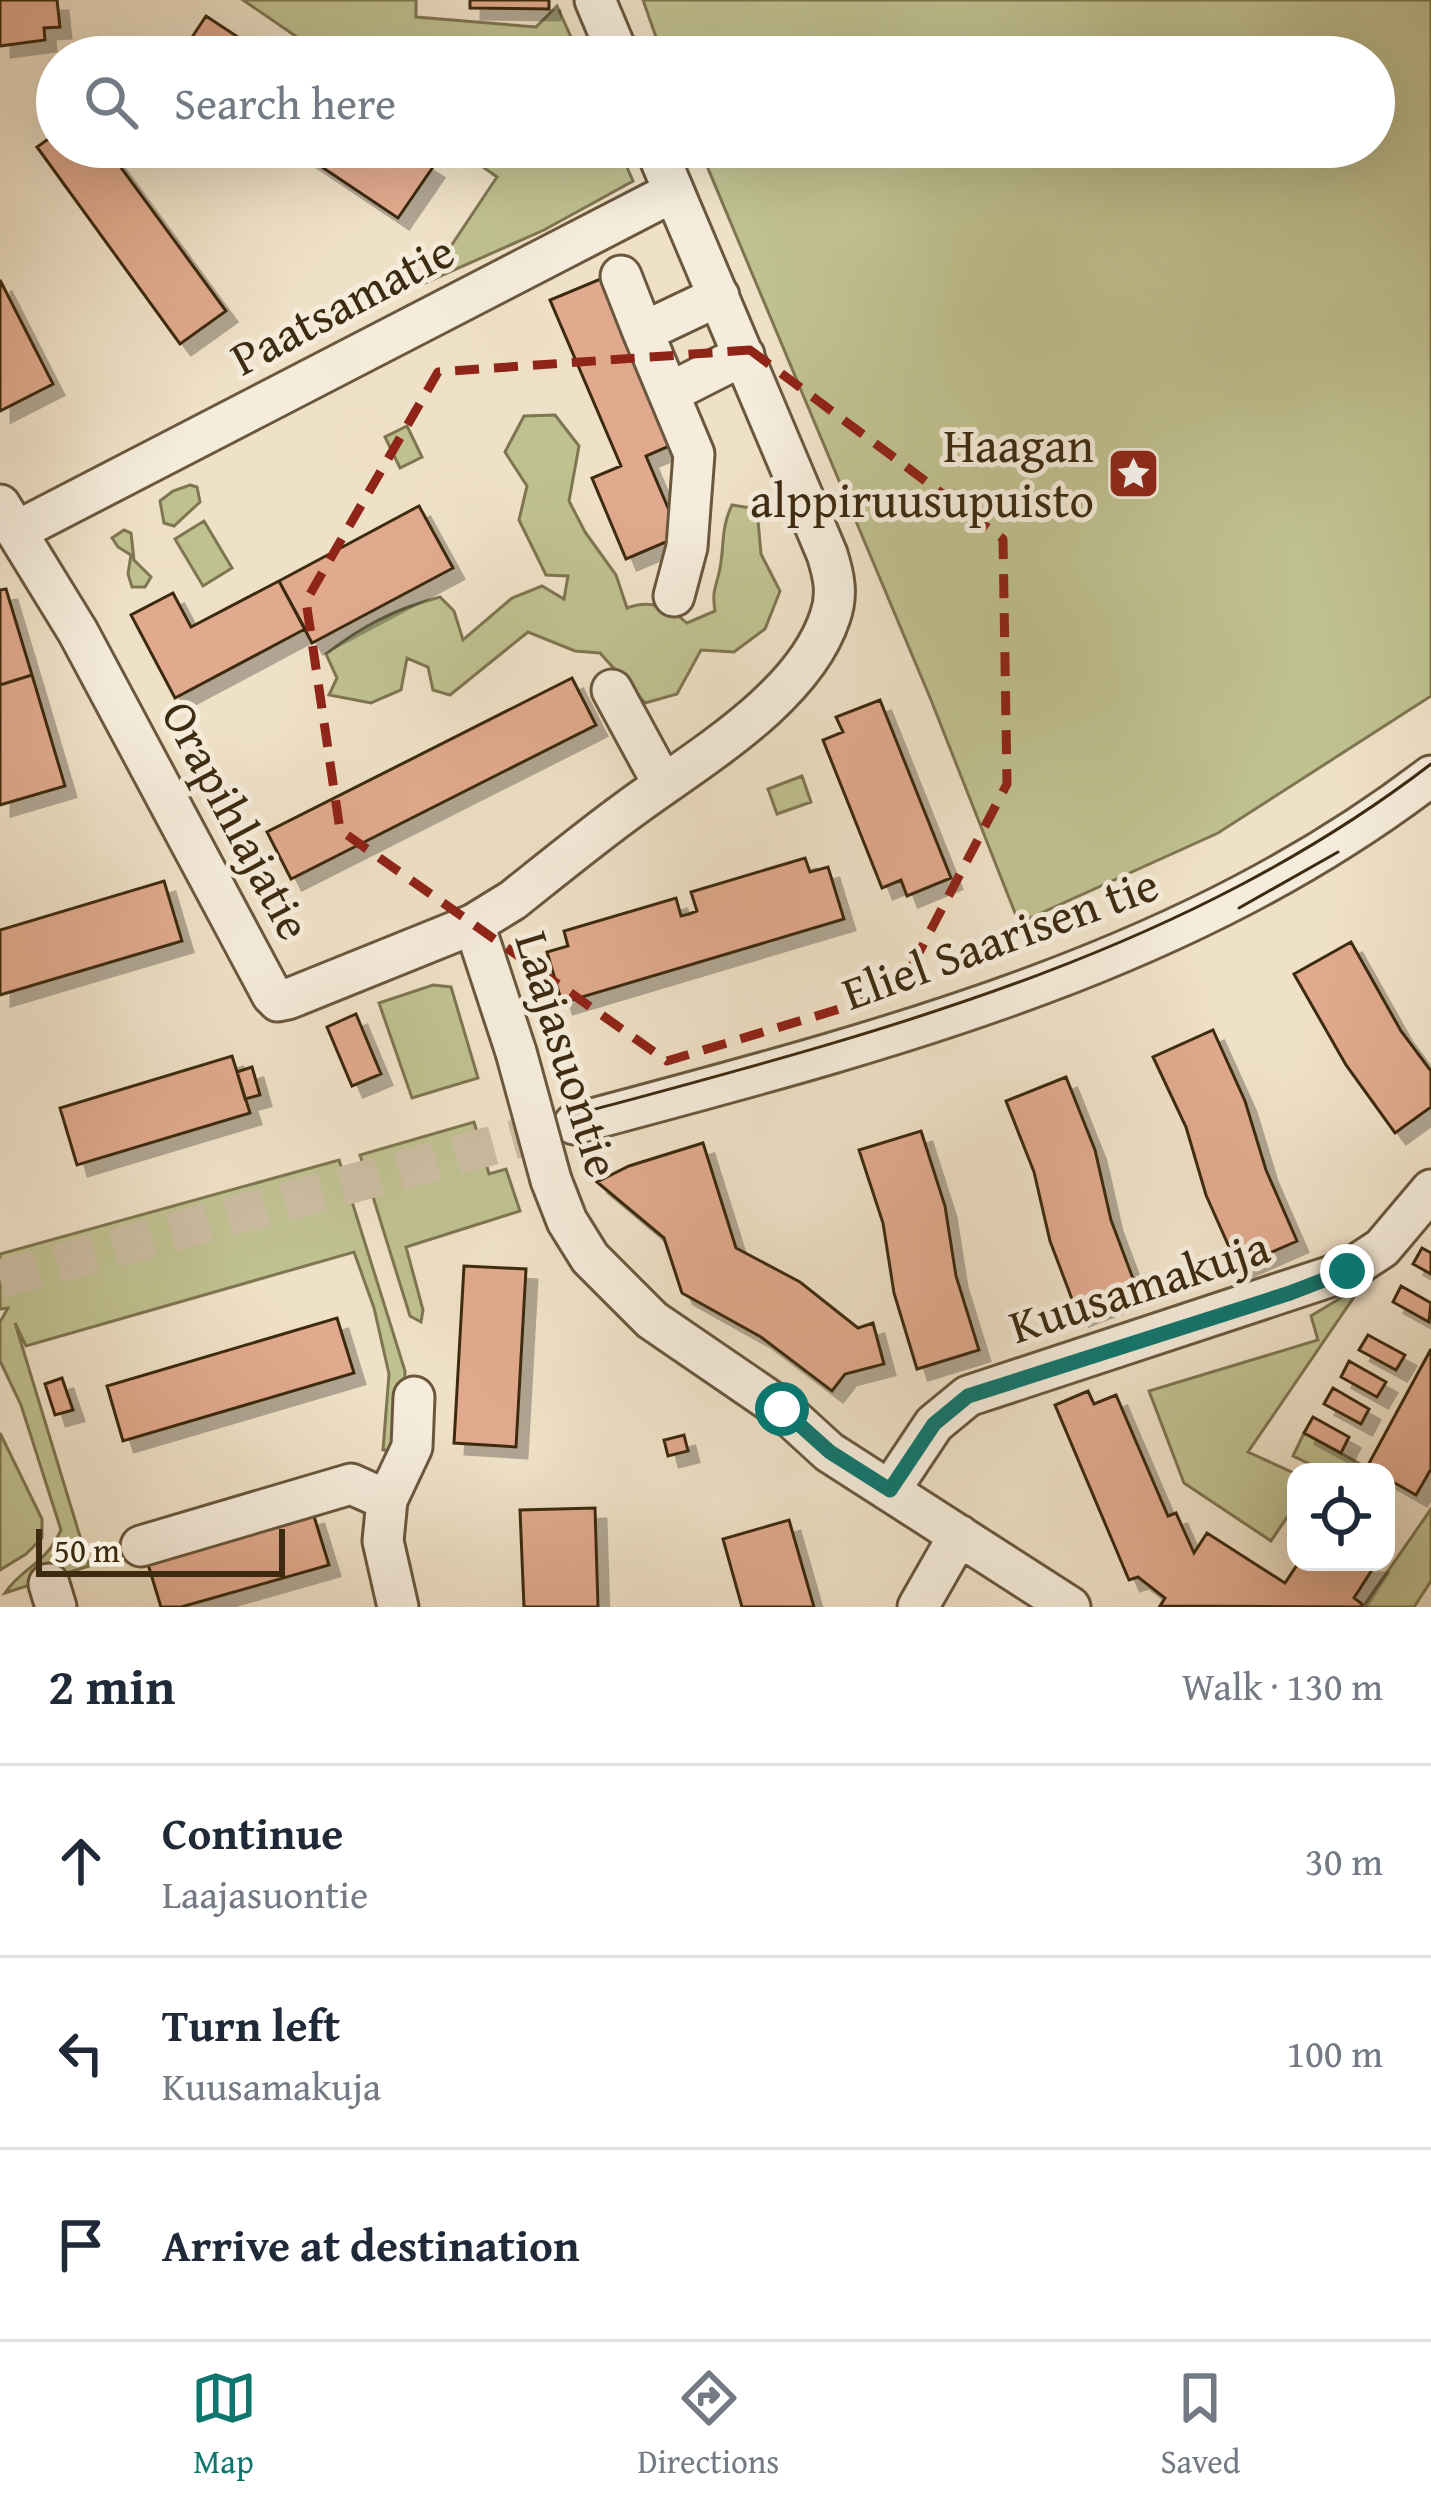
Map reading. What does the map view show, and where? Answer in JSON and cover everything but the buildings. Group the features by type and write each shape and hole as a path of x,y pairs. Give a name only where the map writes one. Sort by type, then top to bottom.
{"street":[{"path":"596,0 611,36"},
{"path":"664,168 674,192"},
{"name":"Laajasuontie","path":"674,192 827,554 835,578 835,602 824,631 791,680 753,718 500,910 475,924 551,1180 567,1221 613,1284 652,1320 782,1409 830,1452 1070,1607"},
{"name":"Paatsamatie","path":"8,518 674,192"},
{"path":"621,276 694,454 687,547 674,596"},
{"path":"643,332 718,296"},
{"path":"669,393 744,355"},
{"name":"Orapihlajatie","path":"8,518 78,632 278,1000 475,924"},
{"path":"612,690 663,784"},
{"name":"Eliel Saarisen tie","path":"574,1124 890,1036 1096,963 1289,872 1431,776"},
{"name":"Kuusamakuja","path":"890,1490 950,1408 1008,1365 1340,1257 1382,1248 1431,1190"},
{"path":"398,1607 383,1541 387,1500 412,1447 413,1397"},
{"path":"141,1546 351,1484 387,1500"},
{"path":"918,1607 959,1535"}],"highlighted area":[{"path":"750,350 1003,539 1007,784 899,991 667,1061 340,830 306,601 438,372"}],"green space":[{"path":"243,0 416,0 416,17 536,27 557,6 571,36 295,36"},
{"name":"Haagan alppiruusupuisto","path":"643,0 1431,0 1431,696 1218,833 1019,923 931,700 708,168 1395,168 1395,36 656,36"},
{"path":"484,168 627,168 633,181 544,230 427,282 497,177"},
{"path":"555,415 579,446 569,501 616,575 627,608 659,606 687,623 715,611 714,591 732,505 757,509 761,554 780,591 765,629 734,652 701,650 677,694 645,703 600,653 575,651 528,632 450,695 433,690 428,667 407,658 401,690 371,703 329,695 337,678 326,654 394,613 440,597 454,611 463,640 512,598 542,586 564,599 568,576 546,575 519,520 527,486 505,452 524,416"},
{"path":"407,426 422,457 400,468 385,437"},
{"path":"190,485 197,487 200,502 174,526 164,523 160,501"},
{"path":"204,521 232,568 203,586 175,539"},
{"path":"124,530 131,533 134,560 151,577 145,587 132,587 131,555 112,538"},
{"path":"802,776 811,802 777,814 768,789"},
{"path":"433,985 451,987 478,1078 412,1098 379,1003"},
{"path":"474,1122 489,1174 506,1169 520,1211 406,1247 423,1310 421,1322 410,1316 360,1155"},
{"path":"339,1160 405,1371 403,1452 383,1450 389,1374 374,1308 354,1252 26,1346 15,1323 89,1566 5,1593 48,1552 61,1530 21,1405 0,1361 0,1322 8,1308 0,1309 0,1254"},
{"path":"1352,1291 1356,1294 1248,1452 1287,1470 1287,1517 1271,1541 1184,1483 1149,1391 1318,1340 1311,1316"},
{"path":"0,1433 42,1519 42,1538 0,1570"},
{"path":"1304,1433 1359,1463 1308,1463 1293,1456"},
{"path":"1431,1509 1431,1581 1414,1607 1363,1607 1388,1571 1395,1571 1395,1561"}],"tunnel":[{"path":"0,1279 568,1125"}],"tram line":[{"path":"570,1116 909,1020 1127,939 1232,889 1334,831 1431,764"},
{"path":"1239,908 1338,852"}],"place":[{"name":"Haagan alppiruusupuisto","path":"1133,473"}],"route":[{"path":"782,1409 830,1452 890,1490 934,1424 968,1396 1347,1271"}]}
